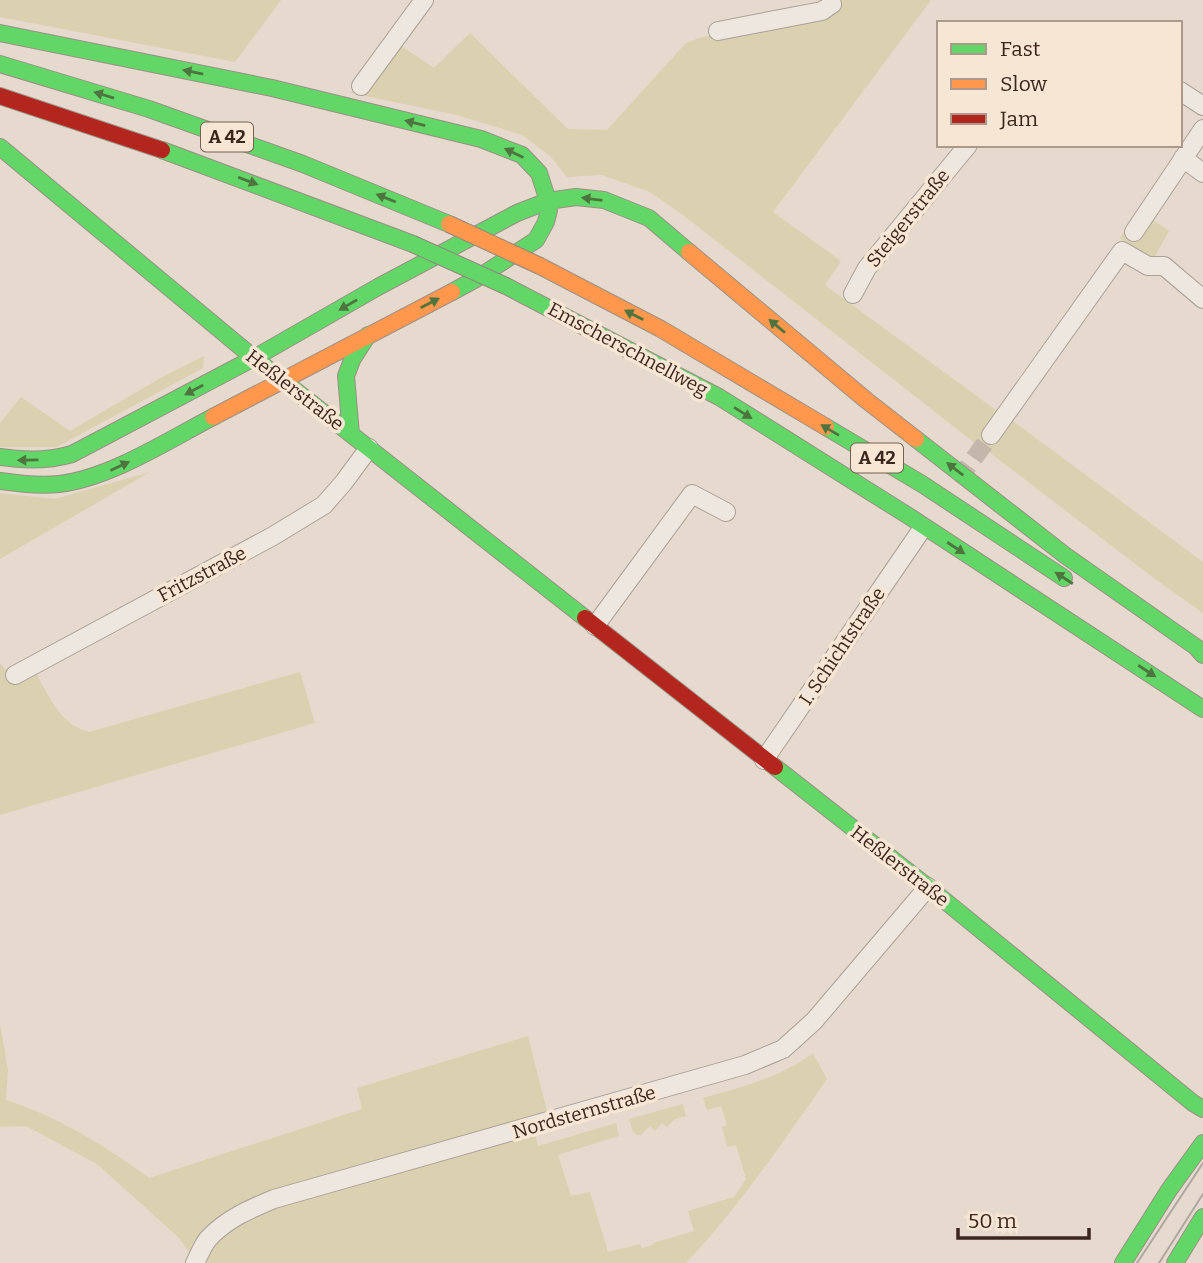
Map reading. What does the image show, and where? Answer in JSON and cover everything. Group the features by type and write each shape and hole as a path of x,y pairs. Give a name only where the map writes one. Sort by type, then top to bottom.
{"main road":[{"path":"0,33 272,88 481,139 522,155 539,173 550,210 536,240 476,279 118,467 91,478 55,486 0,481"},
{"name":"Emscherschnellweg","path":"0,64 162,113 303,164 449,224 540,266 661,329 765,390 922,484 1074,584"},
{"name":"Emscherschnellweg","path":"0,96 185,157 413,244 566,316 719,397 930,530 1203,709"},
{"path":"23,120 167,164 185,157"},
{"name":"Heßlerstraße","path":"0,147 254,358 928,887 1203,1109"},
{"path":"0,457 17,461 56,460 72,454 254,358 378,287 517,213 548,201 576,197 604,200 649,218 866,400 1066,556 1196,647 1203,655"},
{"path":"351,434 346,376 352,359 369,334"},
{"path":"1156,638 1203,669"},
{"path":"1123,1263 1168,1190 1203,1143"},
{"path":"1175,1263 1203,1217"}],"street":[{"path":"361,86 424,0"},
{"path":"718,31 822,11 832,4 831,0"},
{"path":"1182,92 1203,106"},
{"path":"1134,232 1203,129"},
{"name":"Steigerstraße","path":"853,294 867,268 966,147"},
{"path":"1183,158 1203,173"},
{"path":"991,435 1122,251 1147,266 1164,265 1203,299"},
{"name":"Fritzstraße","path":"15,675 273,537 324,505 369,448"},
{"path":"595,626 692,494 726,512"},
{"name":"I. Schichtstraße","path":"764,760 920,532"},
{"name":"Nordsternstraße","path":"195,1263 207,1240 226,1223 246,1210 274,1199 745,1065 783,1049 814,1021 928,887"}],"shaded area":[{"path":"0,0 281,0 235,62 0,17"},
{"path":"833,0 931,0 773,212 841,261 825,285 1203,562 1203,613 980,447 650,192 602,175 567,177 550,156 522,135 457,115 351,93 391,39 434,68 470,33 568,129 607,130 686,43 699,38 823,13"},
{"path":"1150,218 1169,231 1154,258 1148,259 1120,238 1127,228"},
{"path":"204,356 203,368 57,447 0,447 0,423 21,397 70,431"},
{"path":"150,472 0,559 0,493 55,499"},
{"path":"0,663 17,684 36,673 51,701 63,716 70,723 89,732 300,672 315,723 0,815"},
{"path":"0,1023 8,1070 6,1100 80,1133 149,1178 362,1109 357,1088 528,1036 548,1115 273,1197 194,1258 178,1237 97,1164 26,1126 0,1127"},
{"path":"813,1053 827,1079 742,1197 686,1263 196,1263 248,1211 534,1128 538,1146 616,1123 619,1136 558,1155 571,1196 590,1192 608,1252 640,1244 642,1248 653,1245 694,1231 688,1211 734,1197 746,1179 736,1145 727,1147 722,1127 727,1125 721,1106 707,1110 703,1098 774,1075"},
{"path":"683,1104 686,1116 675,1119 667,1127 662,1123 655,1131 650,1126 641,1135 633,1132 629,1119"}],"tunnel":[{"path":"958,480 991,435"}],"tram line":[{"path":"1137,1263 1203,1163"},
{"path":"1159,1263 1203,1194"}],"traffic: fast":[{"path":"0,33 272,88 481,139 522,155 539,173 548,201 546,222 536,240 452,292"},
{"path":"0,64 149,109 303,164 449,224"},
{"path":"0,147 254,358 585,618"},
{"path":"162,150 413,244"},
{"path":"0,457 36,460 72,454 254,358 378,287 517,213 548,201 576,197 604,200 649,218 689,252"},
{"path":"413,244 506,286"},
{"path":"506,286 719,397 907,515 1203,709"},
{"path":"351,434 346,376 352,360 368,335"},
{"path":"0,481 59,484 98,474 138,457 213,417"},
{"path":"826,427 922,484 1064,578"},
{"path":"916,439 1066,556 1196,647 1203,655"},
{"path":"775,767 1203,1109"},
{"path":"1123,1263 1169,1190 1203,1143"},
{"path":"1175,1263 1203,1217"}],"traffic: slow":[{"path":"449,224 540,266"},
{"path":"689,252 916,439"},
{"path":"540,266 661,329 826,427"},
{"path":"213,417 452,292"}],"traffic: jam":[{"path":"0,96 162,150"},
{"path":"585,618 775,767"}]}
